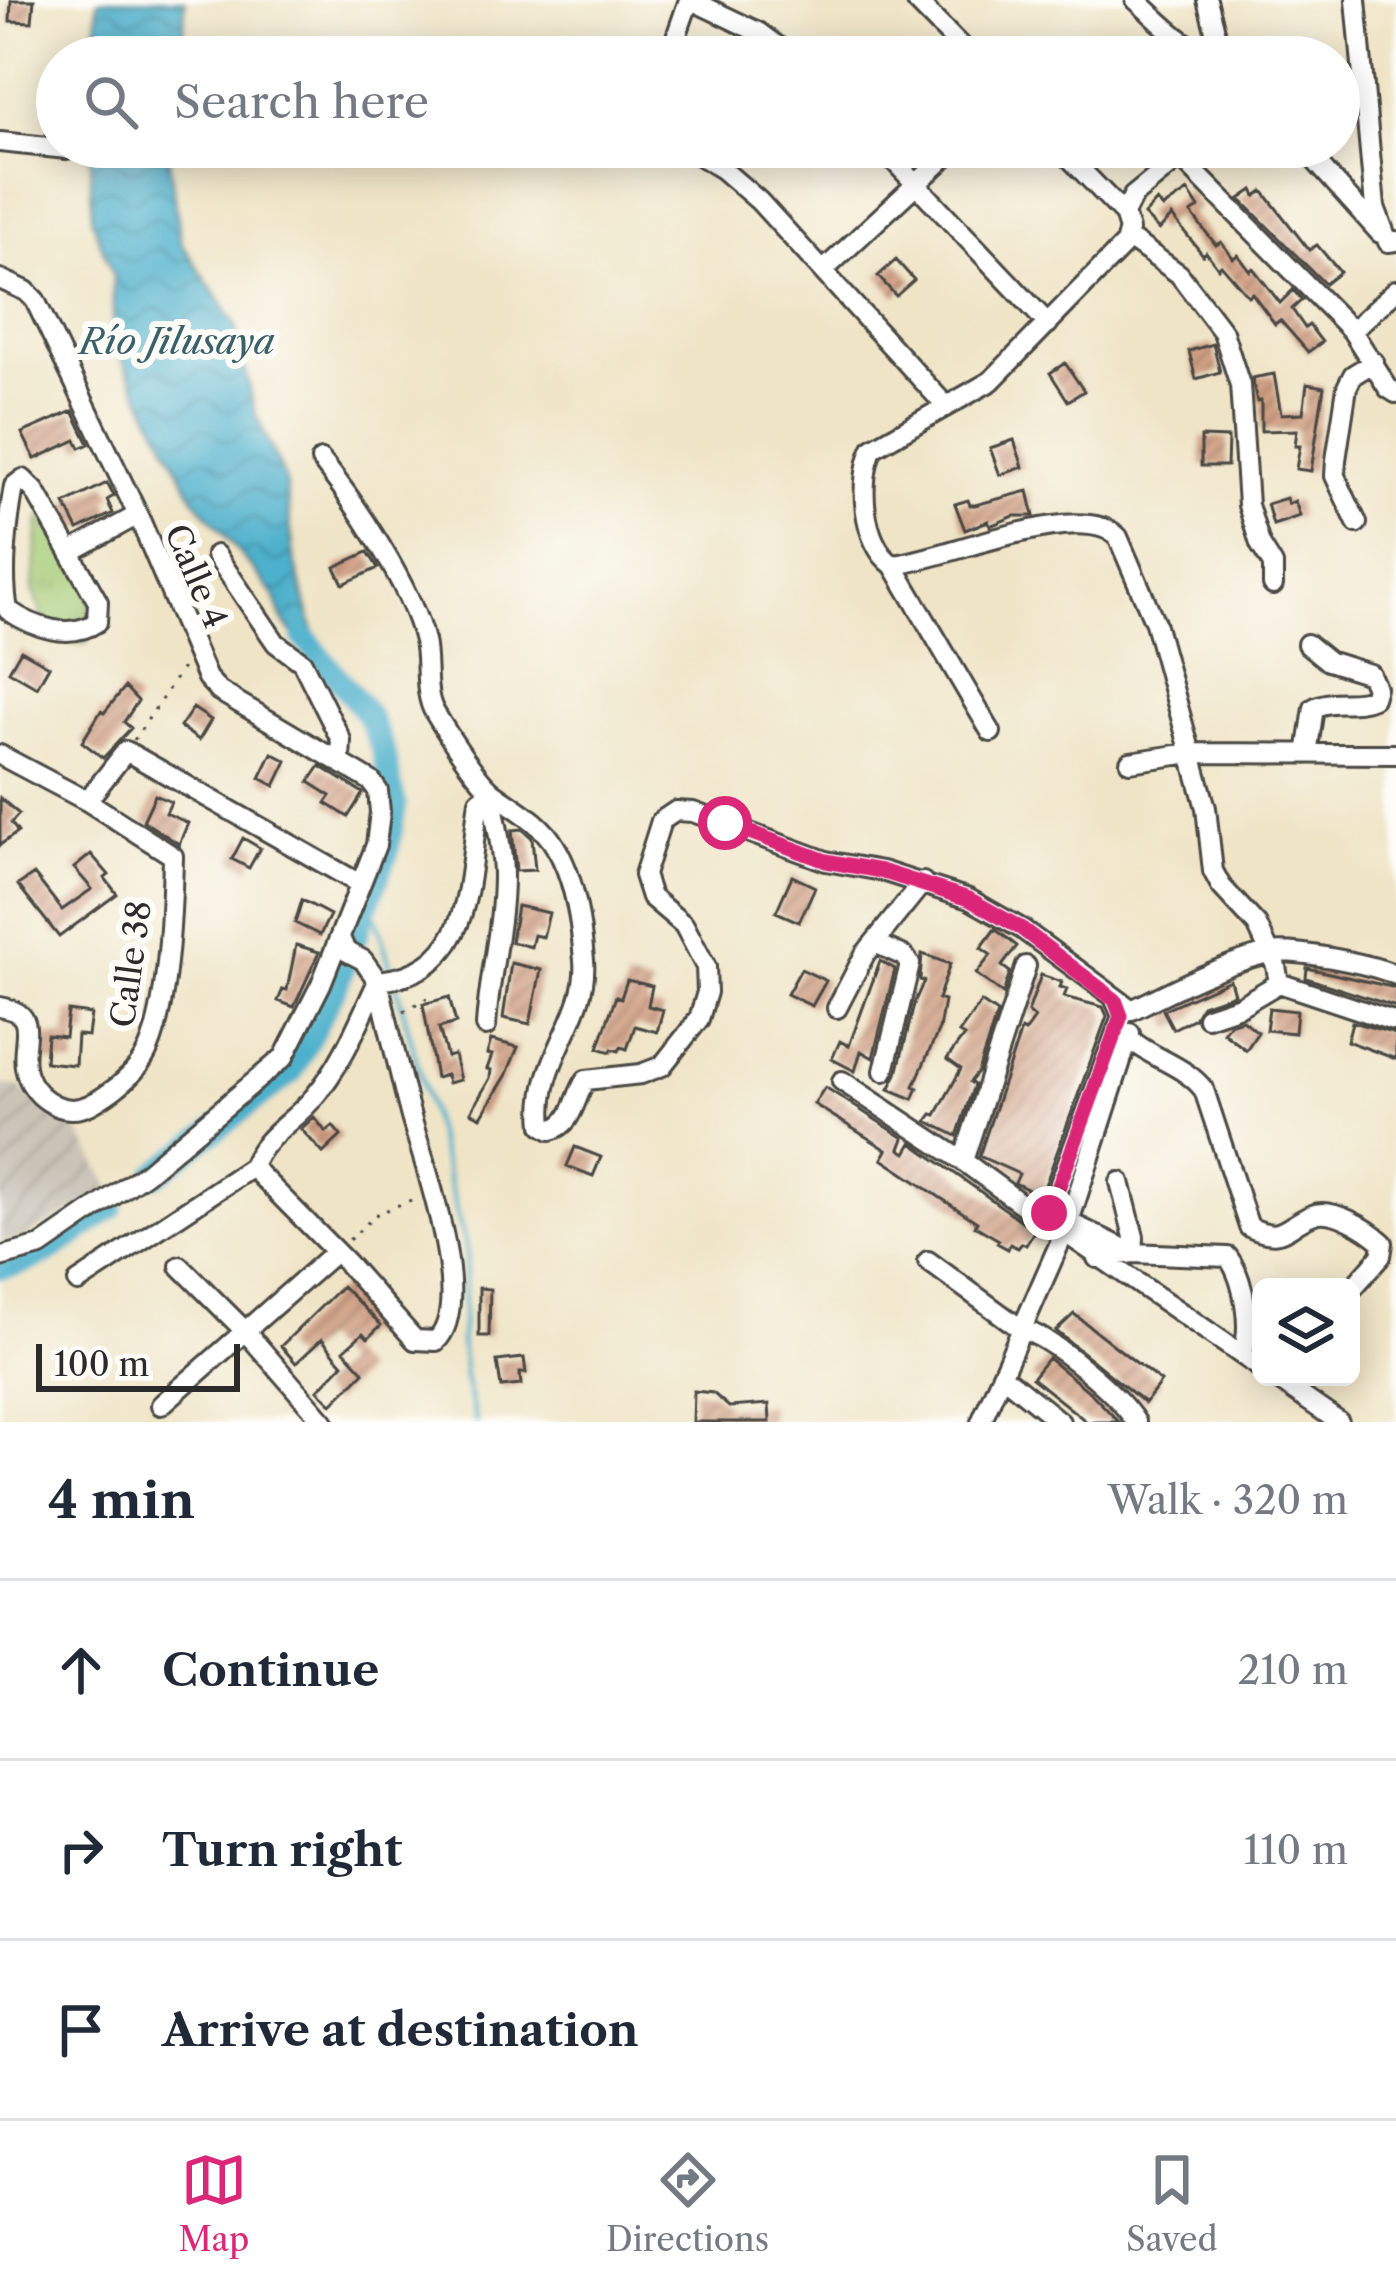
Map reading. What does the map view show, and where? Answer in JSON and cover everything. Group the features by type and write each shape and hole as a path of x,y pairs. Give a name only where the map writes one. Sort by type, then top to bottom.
{"street":[{"path":"677,36 690,0 763,36"},
{"path":"1136,0 1180,36"},
{"path":"1207,0 1216,36"},
{"path":"1355,0 1358,36"},
{"path":"917,2 950,36"},
{"path":"1360,52 1375,207 1393,244"},
{"path":"0,142 36,145"},
{"path":"720,168 759,201 944,405"},
{"path":"902,168 1048,324"},
{"path":"824,271 934,168"},
{"path":"1079,168 1124,214 1129,238 1179,274 1223,332 1243,401 1248,505 1260,544 1273,565 1274,585"},
{"path":"1124,214 1132,196 1167,168"},
{"path":"1202,168 1352,331 1388,388 1396,393"},
{"path":"1323,168 1393,244"},
{"path":"992,732 893,565 874,542 865,465 873,448 991,380 1129,238"},
{"name":"Calle 4","path":"7,282 35,299 138,515 196,656"},
{"path":"1352,331 1396,290"},
{"path":"1357,524 1336,476 1336,460 1347,387 1353,374 1374,362"},
{"path":"321,460 346,491 416,616 424,640 431,708 491,791 516,807 555,845 566,868 585,964 582,988 544,1083 542,1125 561,1128 586,1080 641,1074 662,1066 699,1019 707,992 706,968 684,925 651,897 644,875 661,821 676,811 693,812 826,861 923,882 969,899 1022,929 1123,1005 1130,1039 1066,1227 982,1422"},
{"path":"18,480 28,482 35,491 70,552 98,602 97,622 74,633 22,620 8,610 11,503 18,480"},
{"name":"Calle 4","path":"70,552 138,515"},
{"path":"893,565 1054,527 1109,527 1129,554 1155,622 1206,808 1213,872 1257,926 1279,983"},
{"path":"216,555 265,628 302,662 336,726 340,760"},
{"path":"1306,754 1314,708 1324,703 1364,702 1373,698 1376,688 1370,674 1328,662 1307,644"},
{"path":"0,1257 41,1246 145,1174 272,1069 348,948 360,884 379,828 377,791 371,781 340,760 219,691 196,656"},
{"path":"0,754 87,801 126,751 360,884"},
{"path":"1130,762 1190,752 1396,754"},
{"path":"78,1282 253,1167 260,1147 296,1116 338,1066 390,979 443,950 457,933 466,907 478,801 491,791"},
{"path":"486,1027 488,975 499,936 504,870 491,791"},
{"name":"Calle 38","path":"0,1007 19,1012 24,1019 22,1070 27,1082 61,1108 84,1107 124,1081 145,1055 155,1028 173,856 87,801"},
{"path":"837,1008 865,954 923,882"},
{"path":"875,944 904,956 910,964 884,1071"},
{"path":"253,1167 415,1340 436,1341 448,1325 451,1305 390,979 348,948"},
{"path":"1123,1005 1267,952 1358,962 1396,975"},
{"path":"963,1161 1025,967"},
{"path":"1208,1017 1240,1006 1279,983 1393,1021"},
{"path":"842,1081 1031,1211 1049,1213 1123,1005"},
{"path":"1130,1039 1144,1052 1194,1077 1204,1090 1249,1227 1268,1235 1282,1234 1313,1214 1325,1212 1372,1233 1383,1244 1381,1256 1360,1280"},
{"path":"1120,1182 1134,1237 1133,1253"},
{"path":"1066,1227 1133,1253"},
{"path":"1066,1227 1097,1258 1252,1361"},
{"path":"161,1405 334,1253"},
{"path":"1097,1258 1133,1253 1228,1257 1237,1269 1249,1340 1242,1354"},
{"path":"928,1261 1022,1329 1039,1334 1136,1422"},
{"path":"180,1265 324,1422"},
{"path":"1003,1376 1060,1422"},
{"path":"1287,1386 1339,1422"}],"path":[{"path":"126,751 196,656"},
{"path":"401,1012 434,995"},
{"path":"334,1253 377,1214 433,1190"}],"shaded area":[{"path":"0,1084 21,1088 39,1105 71,1118 112,1190 18,1240 0,1242"}],"green space":[{"path":"44,513 88,585 95,631 85,644 48,631 33,590 39,522"}],"water":[{"path":"98,0 185,0 184,36 96,36"},
{"name":"Río Jilusaya","path":"91,168 170,168 181,242 235,324 255,413 285,479 294,558 327,681 283,620 274,595 194,498 113,342 113,275 92,220"}],"building":[{"path":"11,0 34,0 32,22 10,21"},
{"path":"1253,190 1256,196 1263,191 1309,250 1317,245 1340,272 1325,284 1240,199"},
{"path":"1188,191 1199,208 1191,213 1216,245 1221,242 1233,258 1238,255 1250,271 1253,268 1280,303 1293,290 1302,300 1292,309 1322,342 1308,352 1280,320 1275,324 1252,293 1248,296 1221,265 1218,268 1206,252 1203,255 1172,216 1159,230 1144,215 1157,201 1163,208"},
{"path":"896,260 914,280 896,296 878,276"},
{"path":"1213,344 1220,372 1196,379 1189,351"},
{"path":"1065,363 1084,391 1068,401 1050,373"},
{"path":"1274,374 1281,414 1303,413 1307,384 1324,387 1311,471 1296,469 1297,430 1261,431 1261,401 1257,402 1252,378"},
{"path":"73,411 89,444 80,448 76,440 35,459 22,433"},
{"path":"1201,437 1228,438 1227,466 1201,466"},
{"path":"1014,440 1023,467 1000,475 990,448"},
{"path":"107,483 114,496 107,500 113,513 78,530 65,504"},
{"path":"1028,491 1034,516 1014,516 990,526 988,521 965,530 955,504 968,500 975,505"},
{"path":"1286,498 1288,504 1295,501 1300,516 1273,525 1267,504"},
{"path":"368,552 378,568 343,584 335,567"},
{"path":"21,650 49,666 37,687 9,671"},
{"path":"125,687 138,701 124,722 131,728 103,758 82,742 101,711"},
{"path":"193,708 211,720 199,740 180,727"},
{"path":"272,753 287,761 275,786 260,778"},
{"path":"320,766 363,793 348,817 326,803 331,796 309,782"},
{"path":"155,795 171,802 166,813 188,823 179,844 143,821"},
{"path":"0,798 19,814 11,823 18,832 0,845"},
{"path":"522,829 532,838 535,870 516,871 512,830"},
{"path":"243,838 260,848 249,868 232,859"},
{"path":"91,854 109,875 105,878 117,894 59,937 18,885 34,874 62,910 92,889 74,868"},
{"path":"792,876 815,887 799,922 776,912"},
{"path":"302,900 330,915 320,935 295,923"},
{"path":"517,906 549,913 543,937 534,935 531,947 511,942"},
{"path":"995,929 1017,946 1002,966 1010,972 1003,994 976,974 991,955 981,948"},
{"path":"296,945 319,952 294,1007 278,1001 283,989 287,990"},
{"path":"922,954 950,964 938,999 944,1001 939,1029 913,1099 889,1089 924,981 920,980"},
{"path":"880,961 895,969 873,1058 861,1051 855,1071 832,1059 840,1041 849,1046"},
{"path":"511,963 541,970 530,1024 503,1018"},
{"path":"1307,968 1396,988 1396,1007 1306,978"},
{"path":"801,969 826,981 812,1006 787,994"},
{"path":"1041,975 1062,982 1060,987 1067,989 1064,997 1103,1007 1107,1016 1041,1196 1015,1183 1019,1174 979,1156 1021,1030 1025,1032 1035,1018 1028,1012"},
{"path":"627,980 652,986 648,1006 663,1010 657,1032 635,1026 627,1049 598,1048 616,996 621,998"},
{"path":"1230,980 1234,994 1202,1005 1194,1018 1173,1029 1163,1010"},
{"path":"449,997 456,1023 439,1028 447,1057 454,1055 460,1080 448,1083 446,1075 436,1078 423,1004"},
{"path":"981,1002 997,1013 978,1072 970,1082 974,1085 957,1136 927,1121 936,1115 961,1069 947,1059"},
{"path":"1269,1008 1297,1011 1295,1033 1266,1030"},
{"path":"68,1011 91,1014 88,1036 77,1035 75,1065 45,1062 47,1035 65,1037"},
{"path":"1242,1020 1258,1032 1246,1050 1223,1032"},
{"path":"1352,1022 1396,1034 1396,1059 1347,1041"},
{"path":"491,1040 518,1047 481,1117 471,1112 490,1078 487,1069 492,1055 487,1054"},
{"path":"825,1087 904,1138 900,1149 906,1153 912,1143 1023,1222 1037,1226 1026,1245 1010,1244 1008,1249 997,1243 975,1226 977,1222 882,1159 887,1150 814,1104"},
{"path":"314,1117 326,1132 333,1126 341,1136 323,1153 301,1129"},
{"path":"575,1147 601,1157 593,1176 567,1166"},
{"path":"342,1286 381,1325 344,1350 364,1372 332,1404 318,1390 343,1364 322,1339 296,1363 281,1346"},
{"path":"479,1288 490,1289 489,1336 479,1336"},
{"path":"1074,1314 1161,1382 1145,1403 1056,1331"},
{"path":"524,1358 526,1373 520,1373 521,1385 501,1387 497,1361"},
{"path":"1048,1358 1119,1422 1087,1422 1032,1378"},
{"path":"694,1391 713,1393 729,1407 769,1404 770,1422 693,1422"}],"waterway":[{"name":"Río Jilusaya","path":"155,1175 291,1073 337,984 387,852 395,806 383,750 368,715 304,637"},
{"path":"369,895 392,972"},
{"path":"396,983 467,1251 461,1340 476,1422"},
{"name":"Río Jilusaya","path":"0,1267 45,1253 112,1207"}],"route":[{"path":"725,823 826,861 923,882 969,899 1022,929 1115,1000 1121,1016 1049,1213"}]}
